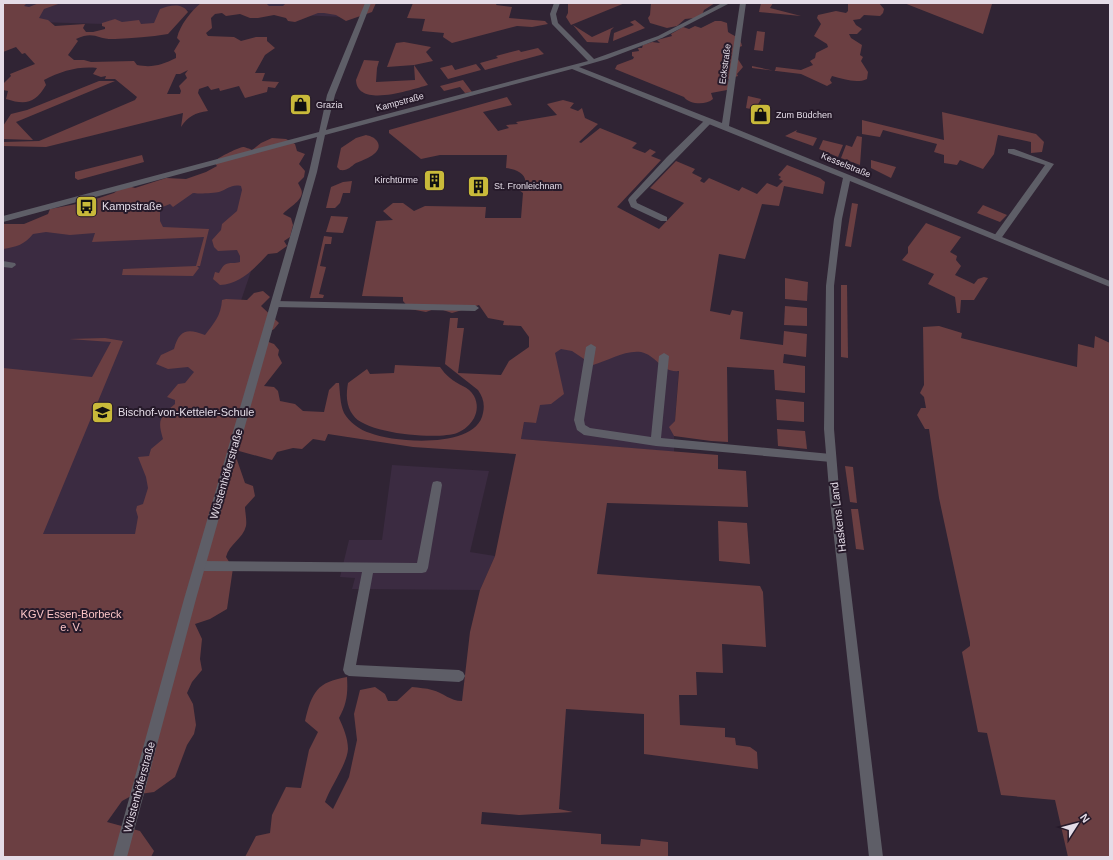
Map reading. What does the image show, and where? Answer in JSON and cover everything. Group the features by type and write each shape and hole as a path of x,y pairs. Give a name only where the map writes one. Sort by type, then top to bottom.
{"street":[{"name":"Wüstenhöferstraße","path":"120,857 200,566 313,172 331,95 368,3"},
{"path":"557,3 553,14 555,24 594,62"},
{"name":"Kampstraße","path":"3,219 322,133 594,62 652,41 727,3"},
{"name":"Eckstraße","path":"725,127 743,3"},
{"name":"Kesselstraße","path":"573,67 725,127 1110,284"},
{"path":"664,220 634,205 632,200 670,159 709,121"},
{"path":"997,238 1050,164 1011,151"},
{"name":"Haskens Land","path":"847,177 838,220 830,286 829,373 831,458 876,857"},
{"path":"3,264 12,265"},
{"path":"275,304 475,308"},
{"path":"591,347 579,420 581,427 593,434 656,442 831,458"},
{"path":"656,442 664,356"},
{"path":"200,566 422,568 437,485"},
{"path":"368,568 349,670 459,676"}],"shaded area":[{"path":"28,3 350,3 343,17 183,10 171,26 3,21 3,17"},
{"name":"Bischof-von-Ketteler-Schule","path":"283,177 214,380 153,533 3,594 3,232 201,178"},
{"path":"552,341 680,354 675,421 670,428 674,436 674,452 521,439 524,422 535,423"},
{"path":"392,465 489,471 470,552 495,556 480,590 352,589 355,578 340,577 349,540 382,540"}],"green space":[{"path":"3,3 27,3 24,6 29,7 39,3 61,3 44,9 39,18 48,20 55,26 85,24 83,28 86,32 105,29 105,27 102,26 102,23 115,19 122,22 139,20 141,24 154,23 160,9 175,6 182,7 188,12 168,34 115,39 92,35 82,36 76,39 78,41 68,55 74,60 91,62 134,61 137,65 152,66 176,58 174,51 180,41 177,38 178,33 183,23 193,10 201,3 266,3 269,6 283,6 286,3 376,3 372,12 346,21 336,15 324,13 318,13 295,22 288,21 286,18 274,15 250,18 240,14 226,16 222,13 215,14 211,18 212,28 206,33 208,36 234,37 241,41 256,37 267,37 267,41 275,48 265,55 255,73 265,73 262,81 279,82 275,88 268,87 267,92 245,98 239,86 220,91 219,88 211,90 208,86 199,89 198,93 208,111 192,116 186,120 181,127 183,113 46,147 3,146 3,142 39,141 135,100 137,97 115,79 105,79 106,76 101,77 93,74 97,68 84,68 70,70 44,80 46,85 42,91 38,96 29,101 19,102 6,99 8,91 3,90 3,84 11,76 10,74 35,64 25,53 22,54 16,47 3,52","holes":["188,70 185,74 187,78 179,86 181,91 180,94 167,94 176,74 180,74"]},
{"path":"413,3 497,3 496,5 512,7 509,18 545,21 548,24 532,27 517,26 452,43 443,37 444,33 422,31 425,19 407,18"},
{"path":"568,3 625,3 571,25 566,17 568,13"},
{"path":"651,3 715,3 704,10 702,15 695,18 685,19 677,26 667,28 650,23 648,18 650,15"},
{"path":"761,3 773,3 770,8 801,16 759,12"},
{"path":"848,3 879,3 884,9 880,16 864,15 860,19 853,20 856,25 862,29 857,34 849,34 851,38 862,45 860,55 863,57 861,61 868,72 867,79 854,81 832,76 830,80 832,83 827,86 801,74 775,71 776,67 801,70 813,65 810,61 815,58 816,53 828,47 827,44 814,36 821,24 817,18 818,15 836,11 846,13 848,11"},
{"path":"904,3 985,3 992,4 983,34"},
{"path":"635,20 645,28 613,41 614,33 634,25 630,22"},
{"path":"715,21 727,23 728,32 740,41 742,46 735,49 734,53 743,67 737,74 738,76 728,79 729,88 727,90 711,93 713,99 706,103 693,103 684,97 615,69 617,65 633,59 634,57 632,56 632,52 639,51 638,48 642,48 643,45 652,42 660,43 657,40 672,36 671,34 683,27 689,29 695,26 701,28"},
{"path":"573,25 592,37 614,27 611,30 608,43 587,42"},
{"path":"757,31 765,32 763,51 754,50"},
{"path":"404,42 431,47 426,52 433,61 414,65 387,67 396,43"},
{"path":"538,48 544,54 485,70 480,63 498,58 496,56 519,50 521,52"},
{"path":"364,60 379,61 376,82 415,80 414,65 428,85 387,95 366,94 359,89 356,80"},
{"path":"476,64 481,70 448,79 440,68 452,65 455,70"},
{"path":"752,66 773,71 752,68"},
{"path":"463,80 472,92 465,93 460,87 444,91 440,86"},
{"path":"99,81 115,81 16,122 33,140 3,139 3,126 11,114 27,110"},
{"path":"748,96 761,99 755,110 746,108"},
{"name":"KGV Essen-Borbeck e. V.","path":"507,97 512,105 483,112 498,131 509,128 506,125 518,124 516,122 557,115 547,104 563,100 574,103 570,108 578,111 582,108 585,118 598,124 579,142 581,143 600,128 637,143 632,148 645,153 650,149 656,152 651,156 661,160 617,207 659,229 684,203 650,188 676,161 695,169 692,173 702,178 700,181 704,183 709,178 739,191 742,187 757,194 767,183 777,187 783,181 779,179 781,177 778,175 787,165 820,178 825,182 823,194 784,186 779,206 762,204 745,259 719,254 710,311 730,315 732,310 743,312 740,339 783,345 784,331 807,334 806,357 784,354 783,363 805,366 805,393 775,390 774,370 727,367 728,442 674,436 669,427 675,421 679,371 673,371 663,367 651,357 641,352 622,354 593,365 572,351 561,349 555,353 564,394 551,404 540,405 536,423 524,422 521,439 718,455 718,469 746,471 748,507 607,503 597,574 760,586 763,592 766,647 722,644 723,673 696,672 697,695 679,695 680,725 725,728 725,737 735,738 736,745 750,747 757,752 758,769 644,754 644,714 566,709 559,809 573,812 519,815 482,812 481,824 601,834 601,844 640,846 641,839 668,842 668,857 245,857 256,836 270,833 272,815 286,787 301,788 309,750 318,732 305,721 313,696 322,685 347,677 346,698 344,708 339,718 347,741 347,755 325,802 333,809 349,777 357,740 354,714 360,690 375,687 385,694 388,701 397,701 412,687 430,689 454,700 462,701 470,632 480,590 495,556 516,454 413,447 328,434 325,441 313,439 302,449 293,448 277,452 272,460 239,451 236,457 245,483 253,486 255,496 245,507 246,526 244,531 230,548 226,557 233,568 227,609 210,619 195,624 202,639 200,659 202,670 192,682 187,693 193,704 196,725 194,734 187,745 175,777 154,792 133,795 122,801 107,822 140,831 154,851 151,857 3,857 3,368 92,377 111,342 69,339 105,338 123,341 43,534 135,534 138,517 136,510 137,506 143,504 148,488 146,477 138,457 149,456 151,449 163,439 160,427 161,419 175,404 175,400 167,397 178,384 185,383 194,372 188,367 168,369 156,364 161,355 174,349 181,334 189,331 205,335 219,315 222,300 226,299 247,300 254,293 263,291 270,297 261,306 279,323 274,329 266,334 263,340 274,344 279,350 278,355 282,363 264,386 274,387 278,391 280,401 295,404 303,411 324,412 329,390 336,383 339,383 344,413 352,422 366,432 397,439 415,441 451,438 466,433 477,425 484,410 484,404 478,390 445,364 450,318 458,318 457,328 464,328 458,373 501,375 509,361 529,347 529,337 521,326 503,325 504,321 488,318 479,305 452,313 437,308 426,312 410,309 403,301 403,297 362,296 376,221 393,220 383,211 393,203 403,203 414,211 425,206 486,207 485,218 521,218 523,193 519,190 525,182 525,178 520,172 506,168 507,155 440,155 421,159 389,133 389,130"},
{"path":"942,112 1036,134 1044,142 1042,152 1031,153 1031,142 998,135 994,154 983,169 960,160 957,165 944,163 944,155 934,152 937,144 883,130 880,137 862,134 862,120 944,140"},
{"path":"797,130 796,132 817,138 813,146 785,136"},
{"path":"366,135 377,141 379,145 376,152 347,169 340,170 337,167 341,148 356,138"},
{"path":"857,136 862,137 860,165 841,158 846,145 852,147"},
{"path":"272,138 286,139 295,144 297,151 305,154 299,164 305,171 304,177 298,183 302,193 299,200 283,214 291,218 293,225 290,237 284,241 287,246 277,253 268,254 252,270 234,282 220,285 213,279 215,272 219,273 226,264 240,262 240,256 237,250 218,251 214,247 212,240 221,230 222,224 237,211 242,190 241,186 232,186 217,192 193,193 173,207 170,204 160,208 160,221 163,227 209,229 200,266 197,266 199,268 193,276 122,275 123,269 196,266 204,237 92,242 95,233 70,235 46,232 33,234 20,245 3,249 4,224 24,224 48,214 50,209 87,202 114,193 125,185 135,188 166,178 186,179 206,172 217,166 214,162 232,151 243,147 252,150 261,143"},
{"path":"823,140 843,145 838,157 819,149"},
{"path":"142,155 144,162 78,180 75,178 75,172"},
{"path":"871,160 896,167 891,178 871,168"},
{"path":"352,181 350,193 343,193 340,203 335,208 326,208 331,187 343,182"},
{"path":"852,203 858,204 851,247 845,246"},
{"path":"983,205 1007,215 1000,222 977,213"},
{"path":"331,216 348,217 343,233 326,232"},
{"path":"926,223 961,237 950,252 957,256 956,260 961,266 955,275 974,284 978,279 984,277 988,278 974,300 961,300 960,313 957,313 955,297 928,284 934,274 902,260 908,253 908,247"},
{"path":"324,236 332,237 331,244 325,244 320,266 326,267 319,294 324,295 323,298 310,298"},
{"path":"785,278 808,282 807,301 785,299"},
{"path":"841,285 847,285 848,358 841,357"},
{"path":"785,306 807,308 807,326 784,325"},
{"path":"939,326 962,333 961,338 1077,367 1078,344 1094,348 1095,336 1110,343 1110,857 1068,857 1055,800 1001,795 987,733 978,732 962,652 970,646 970,642 939,498 929,429 925,429 917,415 921,408 926,408 924,397 920,393 924,385 923,327"},
{"path":"395,365 440,367 449,377 469,390 474,396 477,407 471,423 457,433 434,436 402,434 386,431 360,422 349,408 347,396 348,383 367,369 370,374 394,373"},
{"path":"776,399 804,402 804,422 777,420"},
{"path":"777,429 805,431 807,449 778,446"},
{"path":"845,466 853,467 857,503 850,502"},
{"path":"851,509 858,509 864,550 856,549"},
{"path":"718,521 747,523 750,564 719,561"}],"place":[{"name":"Grazia","path":"301,105"},
{"name":"Zum Büdchen","path":"761,115"},
{"name":"Kirchtürme","path":"434,180"},
{"name":"St. Fronleichnam","path":"478,186"},
{"name":"Kampstraße","path":"86,206"},
{"name":"Bischof-von-Ketteler-Schule","path":"102,412"}]}
